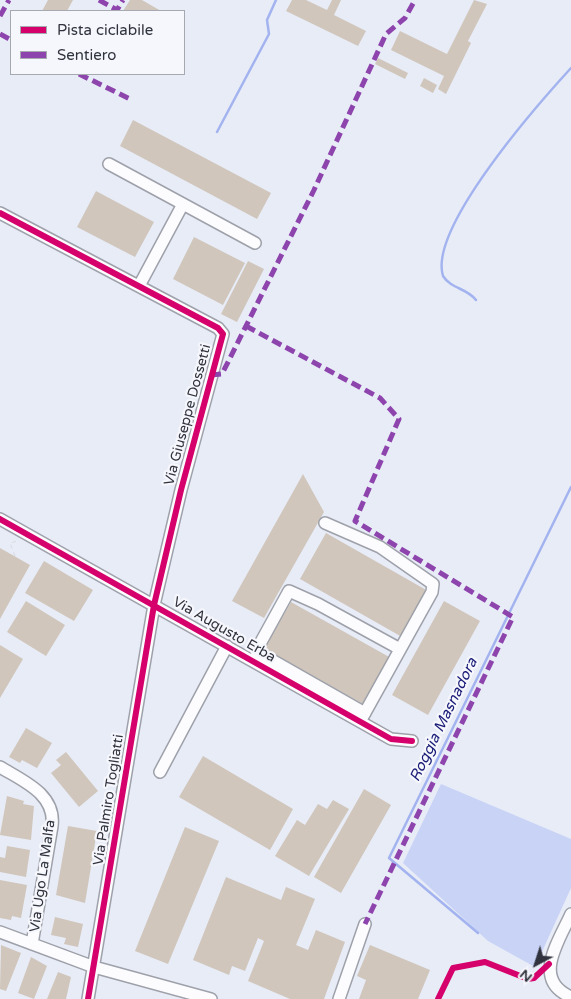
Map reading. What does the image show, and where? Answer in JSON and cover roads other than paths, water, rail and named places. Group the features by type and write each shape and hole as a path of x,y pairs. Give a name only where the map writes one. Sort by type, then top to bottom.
{"street":[{"path":"109,164 255,243"},
{"path":"139,286 183,204"},
{"name":"Via Giuseppe Dossetti","path":"0,213 218,328 222,334 181,490 154,605"},
{"name":"Via Augusto Erba","path":"0,519 227,646 363,717 391,739 412,741"},
{"path":"325,522 380,547 433,584 432,592 363,717 256,651 289,591 318,604 400,649"},
{"name":"Via Palmiro Togliatti","path":"88,999 154,605"},
{"path":"160,772 227,646"},
{"name":"Via Ugo La Malfa","path":"0,767 39,792 48,803 52,814 52,826 32,944 94,967 211,999"},
{"path":"571,914 549,964 554,984 560,991 571,997"},
{"path":"339,999 365,924"},
{"path":"0,932 32,944"}],"waterway":[{"path":"217,132 269,34 267,20 276,0"},
{"path":"476,300 468,293 450,284 443,276 443,255 452,228 468,198 489,167 535,109 571,68"},
{"name":"Roggia Masnadora","path":"478,933 389,858 571,487"}]}
